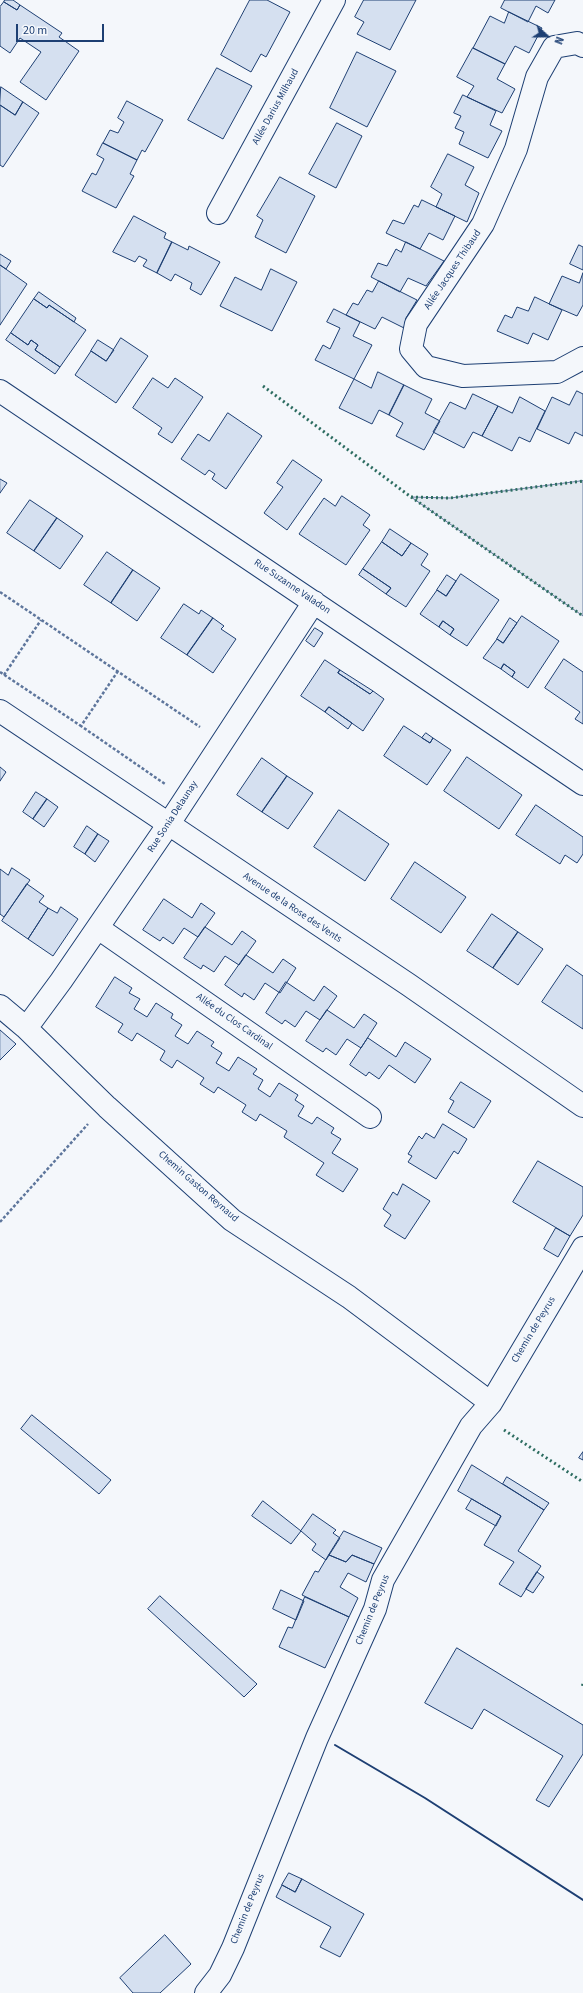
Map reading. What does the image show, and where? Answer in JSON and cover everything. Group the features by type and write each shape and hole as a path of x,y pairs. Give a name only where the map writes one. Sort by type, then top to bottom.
{"street":[{"name":"Allée Darius Milhaud","path":"218,213 334,0"},
{"name":"Allée Jacques Thibaud","path":"583,46 577,43 554,48 537,77 516,149 483,224 416,324 411,349 426,367 463,376 558,372 583,358"},
{"name":"Rue Suzanne Valadon","path":"0,391 583,784"},
{"name":"Rue Sonia Delaunay","path":"25,1027 34,1019 98,928 168,825 314,602"},
{"name":"Avenue de la Rose des Vents","path":"0,711 168,825 409,985 583,1106"},
{"name":"Allée du Clos Cardinal","path":"98,928 370,1117"},
{"name":"Chemin Gaston Reynaud","path":"0,1006 25,1027 107,1107 232,1220 350,1297 491,1403"},
{"name":"Chemin de Peyrus","path":"206,1993 220,1975 233,1948 317,1738 375,1609 383,1580 471,1426 491,1403 583,1248"}],"path":[{"path":"0,592 222,742"},
{"path":"4,675 41,620"},
{"path":"81,726 118,671"},
{"path":"0,672 185,798"},
{"path":"0,1222 87,1124 107,1107"}],"shaded area":[{"path":"583,481 583,616 411,497 450,498"}],"building":[{"path":"5,0 13,0 20,5 17,10 4,2"},
{"path":"250,0 267,0 290,12 266,57 261,54 251,72 221,55"},
{"path":"364,0 416,0 390,50 357,34 364,22 355,17"},
{"path":"505,0 555,0 548,13 536,6 528,22 501,8"},
{"path":"4,2 17,10 20,5 62,33 59,37 79,51 46,100 20,82 41,52 20,38 10,53 0,46 0,7"},
{"path":"509,12 542,28 529,53 515,46 505,64 473,48 490,16 504,23"},
{"path":"473,48 505,64 497,79 515,89 502,113 467,97 474,86 457,77"},
{"path":"357,52 396,71 367,127 330,108"},
{"path":"217,68 252,86 223,139 188,120"},
{"path":"1,87 23,102 15,115 0,105"},
{"path":"463,95 496,111 490,125 502,131 488,158 459,144 464,132 455,128 461,116 454,113"},
{"path":"127,101 163,120 145,152 142,150 137,160 103,143 110,130 118,133 124,122 118,118"},
{"path":"23,102 39,113 3,167 0,165 0,105 15,115"},
{"path":"337,123 362,136 336,188 309,174"},
{"path":"103,143 137,160 130,174 134,176 116,208 82,191 92,173 96,175 104,159 97,155"},
{"path":"448,154 474,167 465,185 479,193 467,222 436,207 442,194 431,187"},
{"path":"280,177 315,196 286,253 255,237 263,220 257,216"},
{"path":"422,200 455,216 443,240 429,233 420,249 386,233 393,220 404,224 414,205 418,207"},
{"path":"134,216 166,233 164,238 172,242 157,273 143,266 147,260 139,256 135,262 113,252"},
{"path":"172,242 188,250 189,246 220,262 201,295 190,289 192,283 175,274 171,281 157,273"},
{"path":"406,242 444,261 426,286 408,278 400,292 371,277 378,263 387,266 396,249 401,252"},
{"path":"579,245 583,247 583,270 570,264"},
{"path":"0,254 11,261 6,269 0,265"},
{"path":"0,265 27,284 0,325"},
{"path":"271,269 297,282 272,331 220,306 235,277 261,290"},
{"path":"583,273 583,305 577,316 549,304 562,276 579,283"},
{"path":"379,281 417,300 406,318 404,328 382,317 375,329 346,315 353,303 358,305 367,290 372,292"},
{"path":"39,292 76,318 74,322 49,305 47,308 34,299"},
{"path":"535,297 562,310 548,340 533,333 528,344 497,331 505,315 512,318 517,307 528,311"},
{"path":"34,299 47,308 49,305 86,330 60,367 35,350 38,345 31,340 28,345 11,333"},
{"path":"334,309 360,322 353,336 372,345 354,379 315,360 323,345 330,349 340,328 327,322"},
{"path":"11,333 28,345 31,340 38,345 35,350 60,367 55,374 6,340"},
{"path":"121,338 148,356 116,403 75,375 91,351 106,361"},
{"path":"98,340 114,350 106,361 91,351"},
{"path":"378,372 404,385 389,415 379,410 372,424 339,408 354,379 371,388"},
{"path":"153,378 168,388 175,378 203,397 172,443 158,434 162,428 133,408"},
{"path":"404,385 432,399 425,413 440,421 424,450 396,436 403,423 389,415"},
{"path":"577,391 583,394 583,436 575,432 569,444 537,429 552,397 569,405"},
{"path":"473,394 498,406 482,436 473,432 464,448 433,432 450,402 465,409"},
{"path":"520,397 545,411 530,442 519,437 512,451 482,436 498,406 512,413"},
{"path":"228,413 262,436 226,489 212,479 215,474 209,470 205,475 181,459 198,434 209,441"},
{"path":"293,460 322,480 287,530 264,513 283,487 277,483"},
{"path":"0,479 7,483 0,493"},
{"path":"342,496 370,515 363,525 370,530 346,565 299,534 324,498 335,506"},
{"path":"30,500 57,518 34,551 7,533"},
{"path":"57,518 83,536 60,569 34,551"},
{"path":"390,529 411,543 402,556 382,542"},
{"path":"382,542 402,556 411,543 428,554 421,565 430,571 406,607 386,594 391,588 363,569"},
{"path":"107,552 133,570 111,603 84,585"},
{"path":"363,569 391,588 386,594 359,575"},
{"path":"133,570 160,588 137,621 111,603"},
{"path":"461,574 499,600 467,646 450,635 454,629 443,621 439,627 420,614 437,590 446,596"},
{"path":"447,575 456,581 446,596 437,590"},
{"path":"184,604 199,614 201,610 213,618 187,655 161,638"},
{"path":"522,616 559,641 528,688 512,677 515,672 504,664 501,669 483,658 497,639 503,643"},
{"path":"213,618 224,626 221,629 236,639 213,673 187,655"},
{"path":"510,618 517,623 503,643 497,639"},
{"path":"443,621 454,629 450,635 439,627"},
{"path":"315,628 323,633 314,647 306,641"},
{"path":"564,659 583,672 583,724 575,719 580,712 545,688"},
{"path":"325,660 340,670 338,673 370,694 373,691 384,699 363,731 329,707 325,712 301,696"},
{"path":"504,664 515,672 512,677 501,669"},
{"path":"340,670 373,691 370,694 338,673"},
{"path":"329,707 352,723 348,729 325,712"},
{"path":"404,726 430,743 433,738 451,750 427,785 384,756"},
{"path":"426,733 433,738 430,743 422,738"},
{"path":"467,757 522,795 499,829 444,791"},
{"path":"262,758 287,776 262,812 237,795"},
{"path":"0,767 6,772 0,781"},
{"path":"287,776 313,793 288,829 262,812"},
{"path":"36,792 47,799 33,819 23,812"},
{"path":"47,799 58,807 44,827 33,819"},
{"path":"536,805 583,837 583,854 577,863 565,855 560,864 516,835"},
{"path":"339,810 389,844 365,881 314,847"},
{"path":"87,826 98,834 85,854 74,847"},
{"path":"98,834 109,841 95,862 85,854"},
{"path":"415,862 466,897 441,933 391,899"},
{"path":"12,868 30,880 4,917 0,914 0,869 8,875"},
{"path":"27,884 44,896 39,902 48,908 28,939 2,921"},
{"path":"164,899 192,918 201,903 215,913 198,937 184,928 173,944 163,937 160,941 143,930"},
{"path":"61,907 78,919 53,956 28,939 48,908 57,913"},
{"path":"492,914 518,932 493,968 467,951"},
{"path":"205,927 232,945 242,931 256,941 239,965 225,956 214,972 203,965 201,969 184,958"},
{"path":"518,932 543,949 518,985 493,968"},
{"path":"246,955 273,973 283,959 296,968 280,993 265,983 254,1000 244,993 242,997 225,985"},
{"path":"567,965 583,976 583,1029 542,1002"},
{"path":"115,977 132,988 129,993 140,999 134,1009 147,1017 156,1003 173,1014 171,1018 182,1025 175,1036 188,1044 197,1031 214,1042 211,1046 222,1053 216,1063 229,1071 238,1057 257,1069 253,1074 263,1080 258,1089 270,1097 279,1083 298,1095 295,1100 304,1106 298,1116 312,1124 317,1117 334,1128 331,1133 341,1139 332,1153 358,1169 343,1192 316,1175 324,1163 284,1137 287,1131 260,1114 256,1121 242,1112 246,1105 218,1087 214,1093 200,1084 204,1078 177,1060 172,1068 160,1060 165,1051 137,1033 132,1041 118,1032 123,1024 96,1007"},
{"path":"286,982 314,1001 324,986 337,996 320,1020 306,1011 295,1027 285,1020 282,1024 266,1013"},
{"path":"327,1010 354,1028 364,1014 377,1023 361,1048 347,1039 336,1055 326,1048 323,1052 306,1041"},
{"path":"0,1030 16,1044 0,1060"},
{"path":"368,1038 396,1057 405,1042 431,1059 415,1083 389,1065 379,1079 369,1072 366,1076 350,1065"},
{"path":"461,1082 491,1101 474,1128 448,1112 454,1101 450,1099"},
{"path":"443,1124 467,1139 458,1154 454,1151 436,1179 408,1162 412,1156 408,1154 419,1136 422,1139 426,1133 434,1138"},
{"path":"538,1161 583,1187 583,1215 570,1236 513,1202"},
{"path":"403,1184 430,1201 405,1239 384,1226 391,1215 383,1209 393,1192 397,1195"},
{"path":"556,1228 570,1236 558,1257 544,1249"},
{"path":"32,1415 111,1480 99,1494 21,1429"},
{"path":"583,1452 583,1460 579,1458"},
{"path":"472,1465 544,1510 518,1551 541,1566 521,1597 499,1584 514,1562 484,1545 501,1516 458,1491"},
{"path":"507,1477 549,1503 544,1510 503,1484"},
{"path":"472,1499 501,1516 496,1526 466,1509"},
{"path":"263,1501 301,1531 291,1544 252,1516"},
{"path":"313,1514 336,1530 333,1533 340,1538 326,1560 312,1550 316,1544 301,1531"},
{"path":"344,1531 382,1548 374,1564 352,1555 346,1562 329,1555"},
{"path":"329,1555 346,1562 352,1555 374,1564 366,1582 348,1573 340,1587 358,1598 349,1617 302,1595 315,1571 318,1572"},
{"path":"537,1572 544,1577 533,1593 526,1589"},
{"path":"281,1590 304,1601 296,1620 273,1609"},
{"path":"160,1596 257,1684 244,1697 148,1609"},
{"path":"305,1597 349,1617 325,1668 279,1647 288,1627 292,1628"},
{"path":"457,1648 583,1725 583,1754 549,1807 536,1800 563,1756 484,1709 472,1729 425,1703"},
{"path":"289,1873 302,1879 295,1892 282,1885"},
{"path":"302,1879 364,1914 340,1957 320,1947 331,1927 276,1897 282,1885 295,1892"},
{"path":"165,1935 191,1964 160,1993 133,1993 120,1978"}],"hedge":[{"path":"263,386 411,497 583,616"},
{"path":"411,497 450,498 583,481"},
{"path":"504,1430 583,1482"},
{"path":"583,1684 583,1688"}],"wall":[{"path":"335,1745 425,1798 583,1900"}]}
